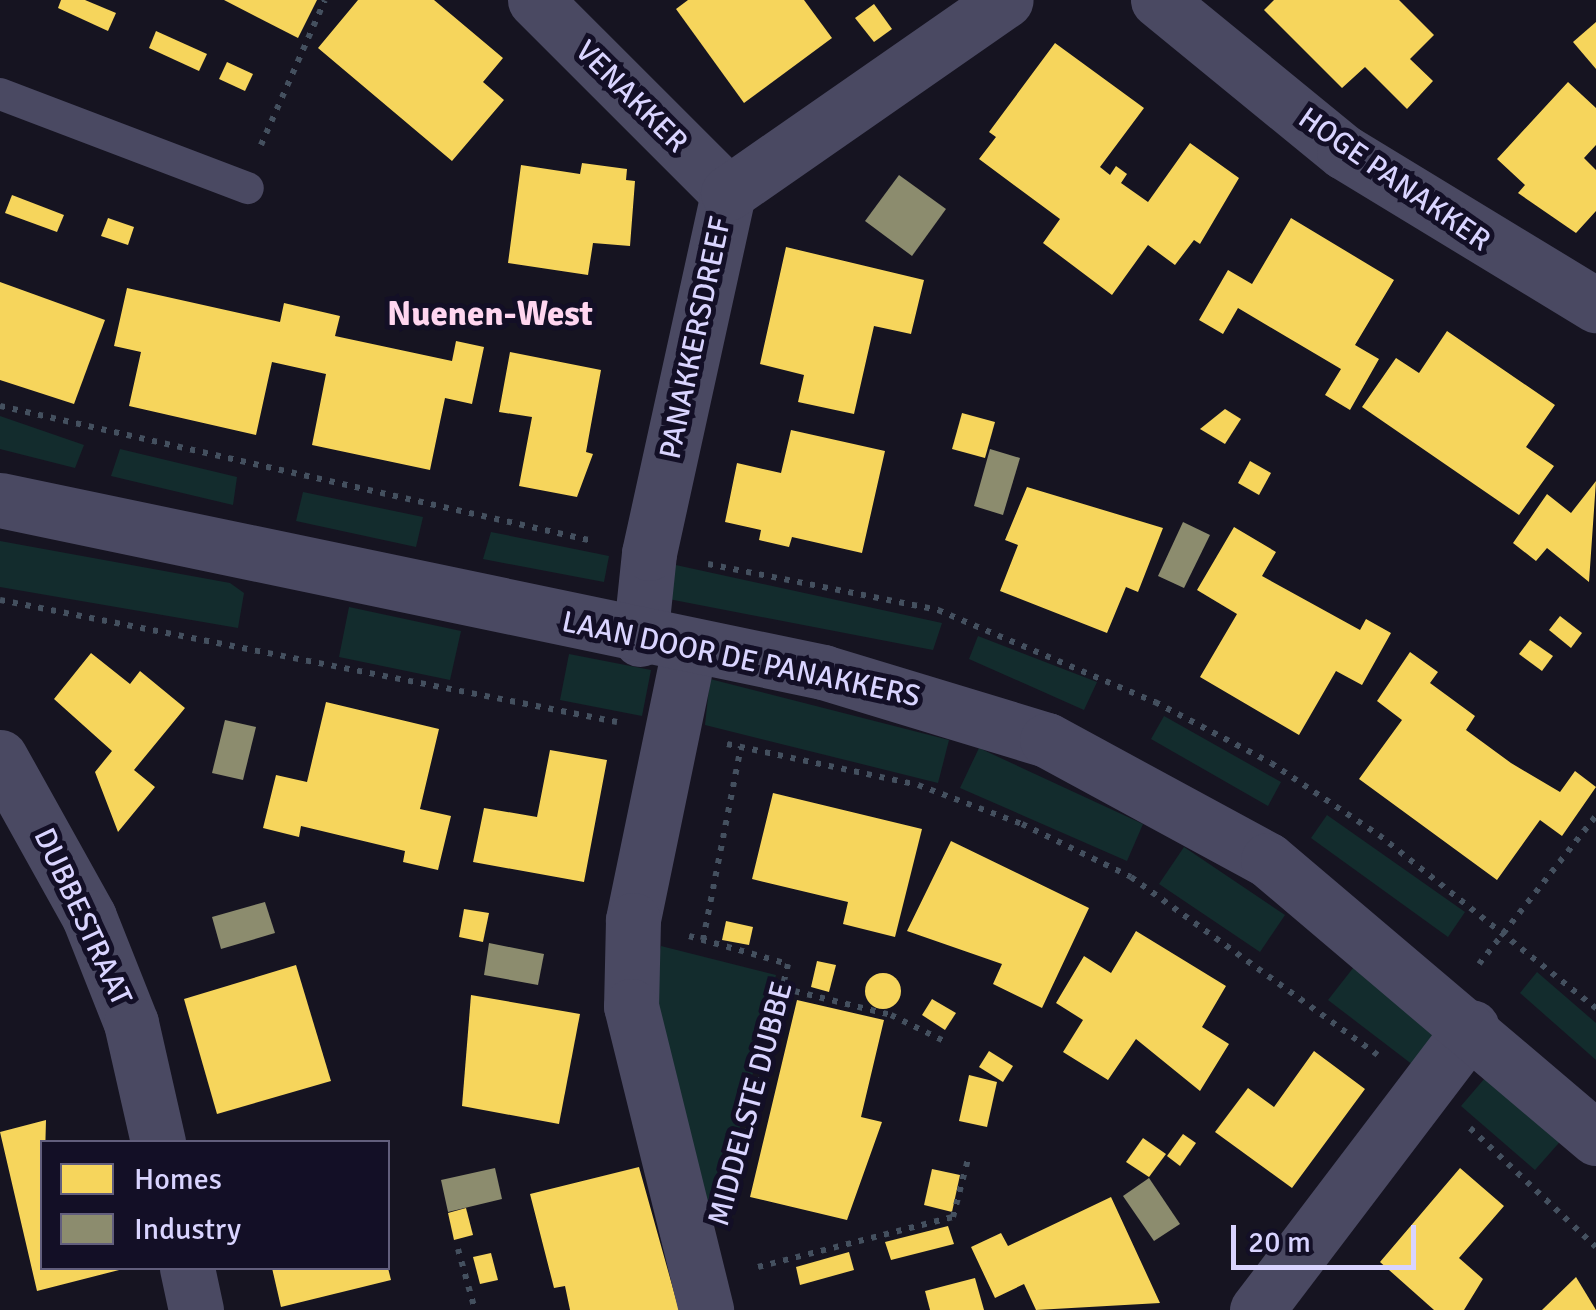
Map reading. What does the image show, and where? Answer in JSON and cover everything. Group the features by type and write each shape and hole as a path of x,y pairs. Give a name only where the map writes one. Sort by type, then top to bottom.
{"street":[{"name":"VENAKKER","path":"535,0 728,194"},
{"name":"PANAKKERSDREEF","path":"664,644 649,553 728,194 1006,0"},
{"name":"HOGE PANAKKER","path":"1158,0 1344,152 1596,304"},
{"name":"LAAN DOOR DE PANAKKERS","path":"0,500 925,697 1047,740 1268,860 1459,1017 1596,1138"},
{"name":"MIDDELSTE DUBBE","path":"664,644 666,732 633,920 631,1006 702,1296"},
{"name":"DUBBESTRAAT","path":"0,757 89,917 131,1023 158,1140"},
{"path":"1257,1310 1426,1091 1459,1017"},
{"path":"187,1270 196,1310"}],"lane":[{"path":"0,94 248,188"}],"path":[{"path":"248,188 273,99 324,0"},
{"path":"0,406 649,553"},
{"path":"0,600 918,785 1132,877 1426,1091 1596,1247"},
{"path":"703,940 741,747"},
{"path":"1459,1017 1596,816"},
{"name":"MIDDELSTE DUBBE","path":"633,920 788,964 734,1192"},
{"path":"782,988 890,1015 946,1042"},
{"path":"702,1296 954,1217 968,1160"},
{"path":"458,1249 475,1310"}],"green space":[{"path":"0,416 84,445 75,468 0,449"},
{"path":"120,449 237,477 233,505 111,476"},
{"path":"303,492 423,517 416,547 296,521"},
{"path":"491,532 609,556 604,582 483,559"},
{"path":"0,541 230,583 244,593 238,628 0,587"},
{"path":"662,562 942,623 933,650 653,596"},
{"path":"349,607 461,631 450,680 339,657"},
{"path":"978,636 1097,682 1084,710 969,659"},
{"path":"569,654 651,670 642,716 560,700"},
{"path":"710,679 949,740 938,783 705,725"},
{"path":"1164,716 1281,782 1268,806 1151,739"},
{"path":"979,748 1143,824 1127,861 960,788"},
{"path":"1327,815 1465,912 1448,937 1311,838"},
{"path":"1184,847 1285,915 1260,952 1159,884"},
{"path":"661,946 776,975 722,1203 705,1208 650,997"},
{"path":"1357,963 1441,1027 1413,1065 1328,1000"},
{"path":"1537,972 1596,1023 1596,1060 1520,993"},
{"path":"1491,1071 1565,1136 1535,1170 1461,1106"}],"building: Homes":[{"path":"61,0 85,0 116,13 108,31 58,8"},
{"path":"224,0 317,0 298,38"},
{"path":"358,0 434,0 503,58 483,82 504,100 452,161 318,48"},
{"path":"688,0 804,0 832,38 744,103 676,9"},
{"path":"1274,0 1399,0 1434,35 1410,59 1433,81 1407,109 1365,67 1342,88 1264,10"},
{"path":"874,4 892,29 874,42 855,18"},
{"path":"1596,22 1596,69 1573,42"},
{"path":"156,31 207,54 199,71 149,48"},
{"path":"1055,43 1144,108 1100,167 1110,175 1116,166 1127,174 1121,183 1148,202 1190,143 1239,178 1200,244 1194,240 1175,265 1148,245 1112,295 1043,243 1060,219 979,159 996,137 989,132"},
{"path":"227,62 253,74 245,91 219,79"},
{"path":"1568,82 1596,108 1596,145 1584,158 1596,170 1596,211 1576,233 1518,193 1525,185 1497,159"},
{"path":"582,163 627,169 626,180 635,181 630,246 593,243 588,275 508,263 521,165 580,174"},
{"path":"12,195 64,215 57,232 5,213"},
{"path":"108,218 134,227 128,245 101,236"},
{"path":"1291,218 1394,280 1355,345 1379,359 1350,410 1325,395 1341,369 1238,308 1223,334 1199,320 1228,270 1252,284"},
{"path":"786,247 924,280 911,334 874,326 854,414 798,402 804,375 760,364"},
{"path":"0,282 105,320 74,404 0,380"},
{"path":"127,288 280,322 284,303 340,316 335,336 452,361 456,341 484,347 472,404 445,398 430,470 312,445 326,374 272,362 256,435 129,406 141,352 114,346"},
{"path":"1447,331 1555,405 1526,447 1554,466 1519,515 1362,407 1396,358 1419,373"},
{"path":"510,352 601,370 586,452 593,454 577,497 519,486 532,417 499,412"},
{"path":"1225,409 1241,419 1225,444 1200,429"},
{"path":"962,413 995,422 985,458 952,449"},
{"path":"791,430 885,451 862,553 792,537 789,547 759,540 761,530 725,522 737,463 781,473"},
{"path":"1250,461 1271,473 1259,495 1238,483"},
{"path":"1596,481 1589,582 1547,548 1536,561 1513,543 1547,494 1571,513"},
{"path":"1027,487 1163,528 1138,592 1126,587 1107,633 1000,591 1018,545 1005,540"},
{"path":"1234,527 1276,552 1262,576 1360,630 1366,619 1391,633 1362,685 1336,671 1299,735 1200,677 1237,614 1197,590"},
{"path":"1560,616 1582,633 1571,648 1549,630"},
{"path":"1530,640 1553,656 1542,671 1519,654"},
{"path":"1410,652 1438,672 1430,683 1475,716 1466,730 1511,763 1560,792 1575,771 1596,787 1562,836 1540,820 1497,880 1359,779 1402,720 1377,701"},
{"path":"91,653 130,684 140,671 185,708 134,770 155,787 118,832 95,772 112,751 54,699"},
{"path":"326,702 439,729 420,809 451,816 438,870 403,862 405,851 301,826 299,837 263,828 276,775 307,782"},
{"path":"550,750 607,760 584,882 473,862 484,808 537,817"},
{"path":"773,793 922,829 895,937 843,924 848,902 752,879"},
{"path":"951,841 1089,908 1042,1008 993,984 1002,964 907,931"},
{"path":"464,909 489,913 483,942 459,937"},
{"path":"726,921 753,927 749,945 722,940"},
{"path":"1136,931 1226,986 1202,1027 1229,1044 1200,1091 1136,1039 1108,1080 1063,1052 1083,1020 1056,1003 1084,956 1111,973"},
{"path":"817,961 836,965 829,992 811,987"},
{"path":"296,965 331,1081 217,1114 184,999"},
{"path":"883,973 896,978 901,991 896,1004 883,1009 870,1004 865,991 870,978"},
{"path":"471,995 580,1014 559,1124 462,1106"},
{"path":"932,999 956,1013 945,1030 922,1015"},
{"path":"797,1000 884,1020 861,1117 882,1122 847,1220 750,1197"},
{"path":"989,1051 1013,1066 1003,1082 979,1067"},
{"path":"1314,1051 1365,1089 1292,1188 1215,1132 1248,1088 1274,1107"},
{"path":"969,1075 997,1082 987,1127 959,1121"},
{"path":"46,1120 45,1140 40,1140 40,1270 119,1270 37,1291 0,1132"},
{"path":"1183,1134 1196,1143 1180,1166 1167,1156"},
{"path":"1143,1138 1166,1154 1149,1177 1126,1162"},
{"path":"639,1167 679,1310 570,1310 565,1286 554,1288 530,1194"},
{"path":"1460,1168 1504,1206 1459,1258 1483,1279 1464,1310 1434,1310 1380,1262"},
{"path":"932,1169 960,1175 952,1212 924,1205"},
{"path":"1111,1197 1160,1303 1036,1310 1024,1284 995,1298 971,1247 1001,1233 1008,1246"},
{"path":"466,1208 473,1235 454,1240 448,1213"},
{"path":"948,1226 954,1244 891,1260 885,1242"},
{"path":"849,1252 854,1270 800,1285 796,1267"},
{"path":"491,1253 498,1280 480,1284 473,1257"},
{"path":"272,1270 388,1270 391,1280 281,1307"},
{"path":"1576,1277 1596,1310 1542,1310"},
{"path":"975,1278 984,1310 930,1310 925,1291"}],"building: Industry":[{"path":"899,175 946,209 912,256 865,221"},
{"path":"990,449 1020,458 1003,515 974,506"},
{"path":"1183,522 1210,535 1184,588 1158,576"},
{"path":"225,720 256,727 243,780 212,773"},
{"path":"265,902 275,933 221,949 212,917"},
{"path":"489,943 544,954 538,985 484,975"},
{"path":"495,1168 502,1199 448,1212 441,1180"},
{"path":"1149,1178 1180,1224 1154,1241 1123,1196"}],"district":[{"name":"Nuenen-West","path":"490,314"}]}
